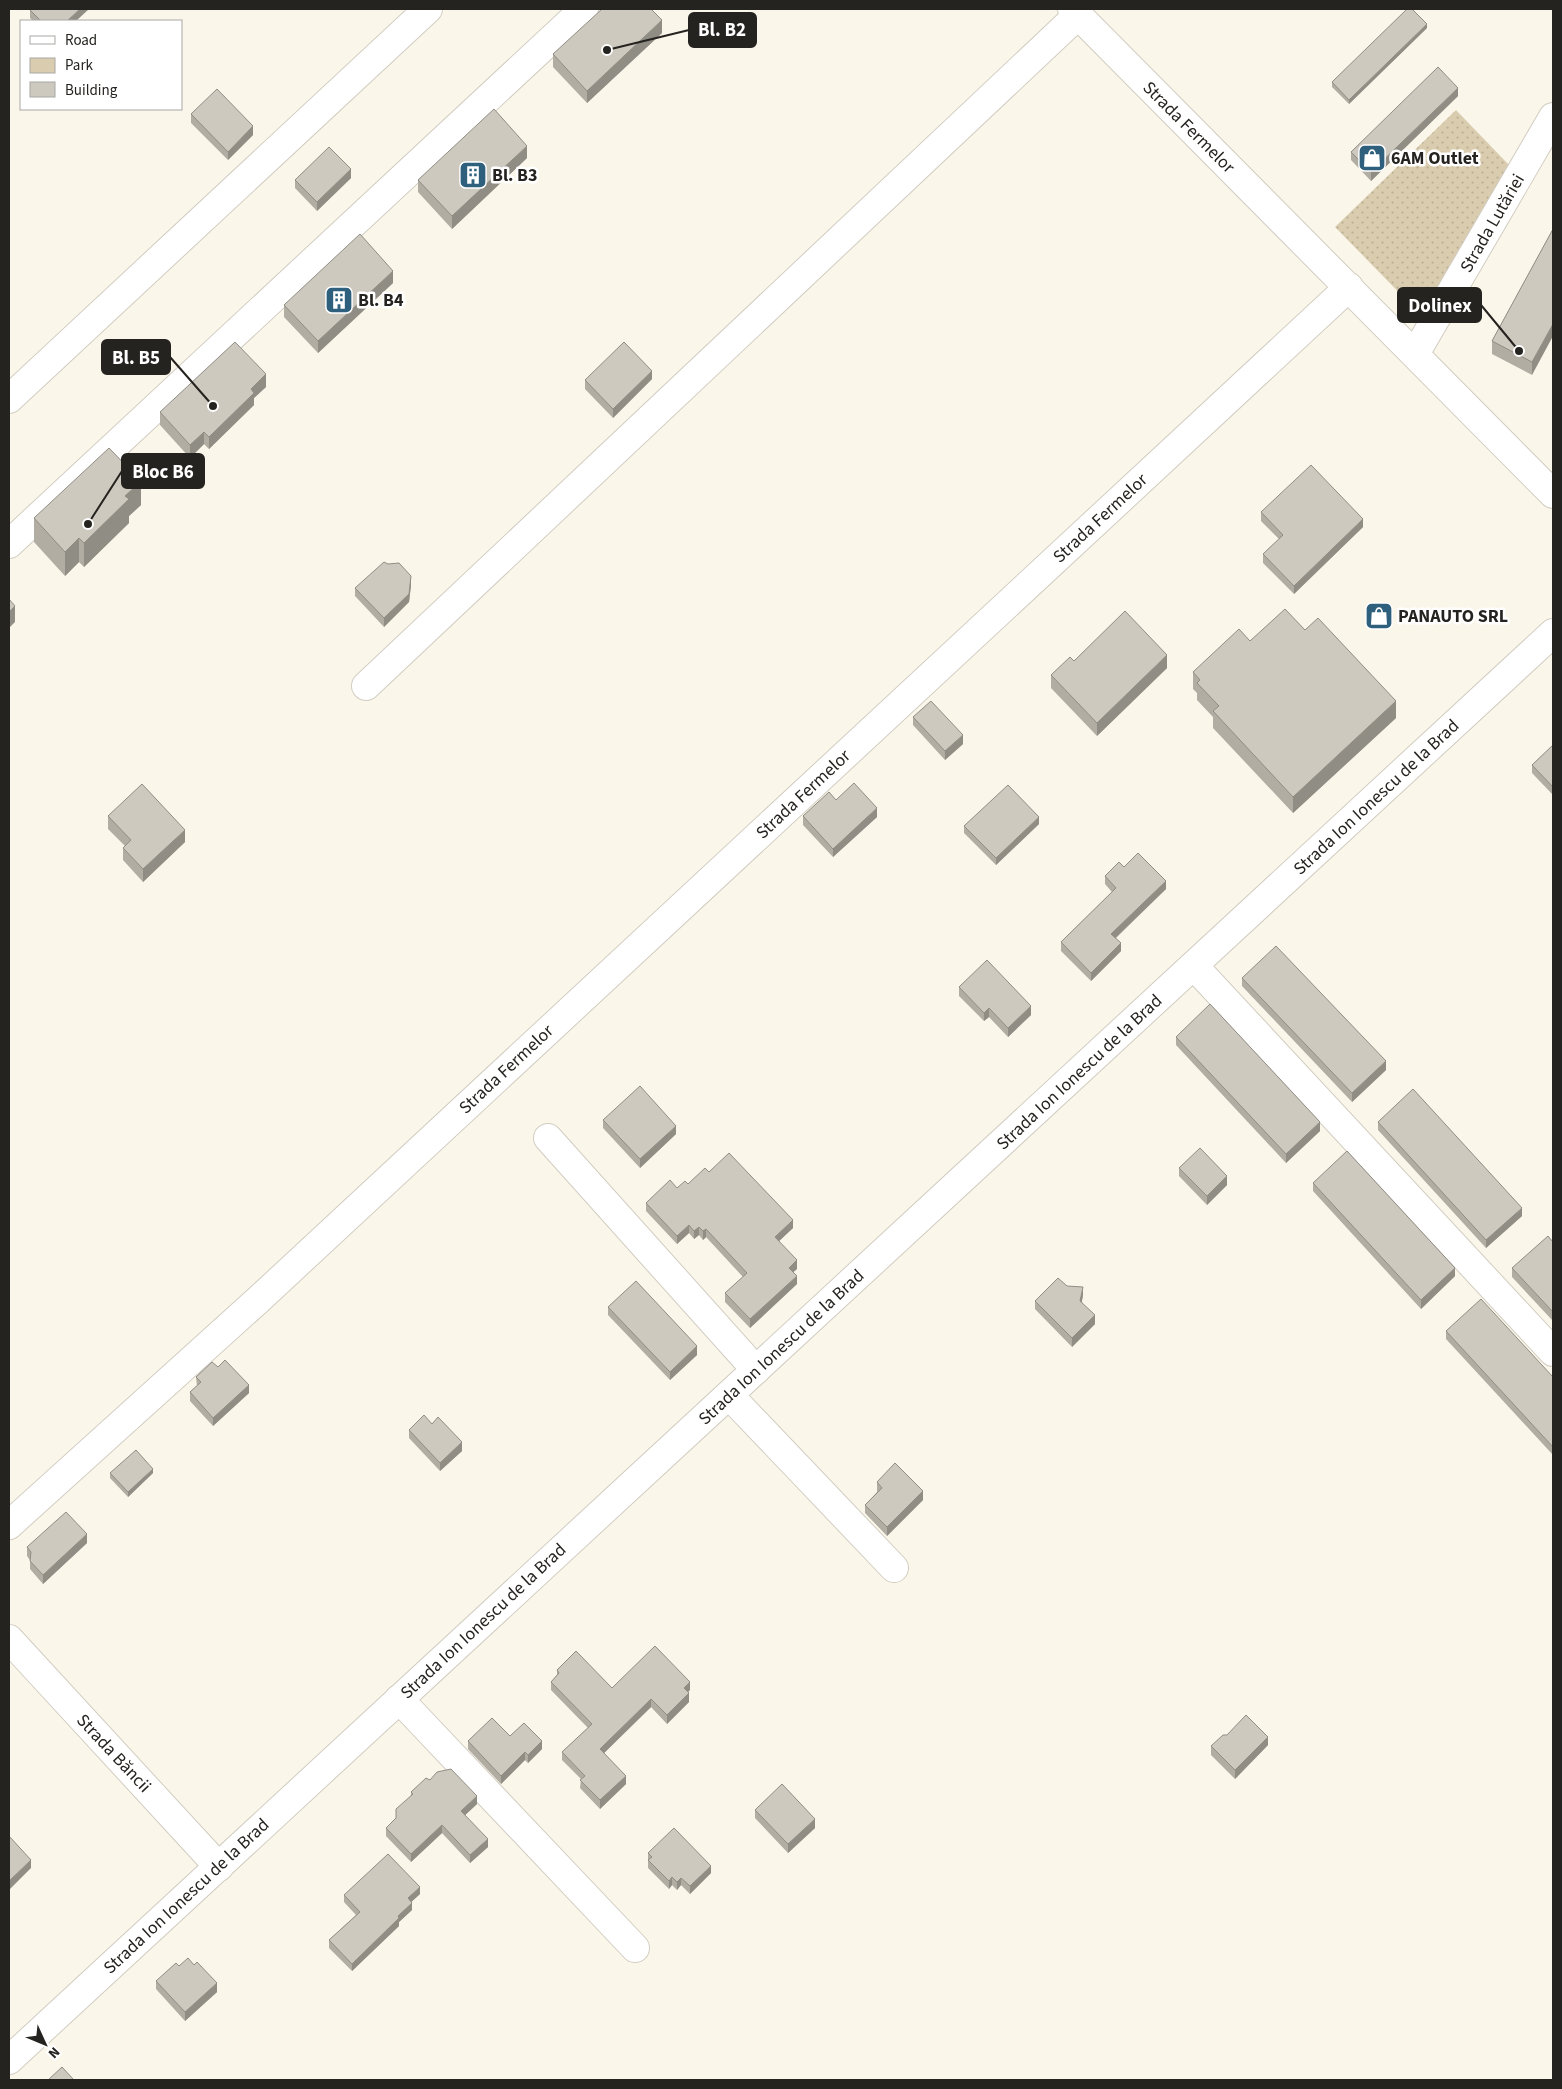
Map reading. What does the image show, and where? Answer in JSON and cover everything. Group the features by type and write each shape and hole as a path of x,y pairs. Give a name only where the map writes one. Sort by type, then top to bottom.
{"street":[{"path":"9,399 428,9"},
{"path":"9,544 584,9"},
{"path":"366,686 1075,12"},
{"name":"Strada Fermelor","path":"1075,12 1553,494"},
{"name":"Strada Lutăriei","path":"1415,354 1553,117"},
{"name":"Strada Fermelor","path":"9,1525 257,1301 1349,287"},
{"name":"Strada Ion Ionescu de la Brad","path":"9,2060 1553,633"},
{"path":"1194,966 1553,1352"},
{"path":"548,1138 756,1370"},
{"path":"729,1395 894,1568"},
{"name":"Strada Băncii","path":"10,1644 218,1867"},
{"path":"399,1699 635,1948"}],"green space":[{"path":"1456,110 1509,165 1422,316 1335,227"}],"building":[{"path":"80,9 68,20 40,20 30,10"},
{"path":"602,9 651,9 662,20 587,91 553,54"},
{"path":"1407,9 1412,9 1427,24 1349,100 1332,82"},
{"path":"1438,67 1458,88 1371,172 1351,152"},
{"path":"217,89 253,126 228,152 191,114"},
{"name":"Bl. B3","path":"494,109 527,146 452,216 418,180"},
{"path":"329,147 351,169 317,202 295,180"},
{"path":"1553,229 1553,324 1532,362 1492,341"},
{"name":"Bl. B4","path":"360,234 393,271 318,341 284,305"},
{"path":"235,342 266,374 251,389 254,393 209,437 204,432 190,445 160,412"},
{"path":"624,342 652,371 613,409 585,380"},
{"path":"109,448 141,481 125,496 129,499 84,543 79,538 65,552 34,518"},
{"path":"1311,465 1363,519 1294,586 1263,554 1283,535 1261,512"},
{"path":"384,562 388,564 399,563 411,576 409,594 384,618 355,588"},
{"path":"9,599 15,606 9,612"},
{"path":"1285,609 1305,630 1318,618 1396,701 1293,797 1213,711 1219,706 1197,683 1200,680 1193,672 1239,629 1250,641"},
{"path":"1125,611 1167,655 1097,723 1051,675 1070,657 1074,661"},
{"path":"931,701 963,735 945,751 913,717"},
{"path":"1553,745 1553,787 1532,765"},
{"path":"854,783 877,808 833,849 803,816 829,792 836,800"},
{"path":"142,784 185,830 143,869 123,848 131,840 108,816"},
{"path":"1008,785 1039,817 996,858 964,826"},
{"path":"1138,853 1166,881 1111,934 1121,943 1091,973 1061,942 1116,888 1105,876 1119,862 1124,867"},
{"path":"1276,946 1386,1061 1352,1093 1242,978"},
{"path":"987,960 1031,1006 1008,1028 989,1008 984,1013 959,987"},
{"path":"1210,1004 1320,1122 1286,1154 1176,1037"},
{"path":"640,1086 676,1126 640,1159 603,1120"},
{"path":"1413,1089 1522,1208 1486,1240 1378,1122"},
{"path":"1200,1148 1227,1176 1207,1196 1179,1168"},
{"path":"1347,1151 1455,1268 1421,1300 1313,1183"},
{"path":"729,1153 793,1220 775,1237 797,1260 789,1268 797,1276 750,1319 725,1293 747,1273 706,1229 703,1231 699,1227 694,1231 689,1225 677,1236 646,1203 670,1180 677,1188 685,1181 688,1184 705,1168 709,1172"},
{"path":"1548,1236 1553,1242 1553,1312 1512,1268"},
{"path":"1058,1278 1067,1286 1083,1287 1080,1301 1095,1315 1072,1338 1035,1301"},
{"path":"636,1281 697,1346 670,1372 608,1307"},
{"path":"1481,1299 1553,1377 1553,1447 1446,1331"},
{"path":"225,1360 249,1385 213,1418 190,1392 201,1382 196,1377 212,1362 218,1367"},
{"path":"424,1415 432,1424 438,1417 462,1442 440,1463 409,1430"},
{"path":"136,1450 153,1469 128,1492 110,1473"},
{"path":"895,1463 923,1491 887,1527 865,1505 882,1488 877,1482"},
{"path":"66,1512 87,1534 43,1575 30,1561 31,1552 27,1547"},
{"path":"655,1646 690,1682 684,1688 689,1693 667,1715 651,1699 600,1749 626,1776 600,1800 580,1780 585,1776 562,1752 592,1724 551,1682 559,1673 557,1670 576,1651 612,1688"},
{"path":"1246,1715 1268,1737 1235,1770 1211,1746 1223,1735 1227,1735"},
{"path":"492,1718 510,1736 524,1723 542,1741 528,1755 525,1752 501,1776 468,1741"},
{"path":"451,1769 477,1796 461,1811 488,1839 470,1855 442,1825 411,1854 386,1828 396,1818 396,1809 413,1794 411,1792 426,1778 430,1780 437,1772"},
{"path":"782,1784 815,1819 788,1844 755,1810"},
{"path":"674,1828 711,1866 690,1886 681,1878 677,1882 672,1877 669,1881 648,1860 652,1857 648,1853"},
{"path":"9,1836 31,1860 9,1881"},
{"path":"388,1854 420,1887 408,1898 412,1903 398,1916 399,1918 352,1964 329,1940 360,1912 344,1895"},
{"path":"188,1958 194,1965 197,1962 217,1983 185,2012 156,1981 176,1963 179,1966"},
{"path":"62,2067 74,2080 48,2080"}],"place":[{"name":"Bl. B2","path":"607,50"},
{"name":"6AM Outlet","path":"1372,158"},
{"name":"Bl. B3","path":"473,175"},
{"name":"Bl. B4","path":"339,300"},
{"name":"Dolinex","path":"1519,351"},
{"name":"Bl. B5","path":"213,406"},
{"name":"Bloc B6","path":"88,524"},
{"name":"PANAUTO SRL","path":"1379,616"}]}
